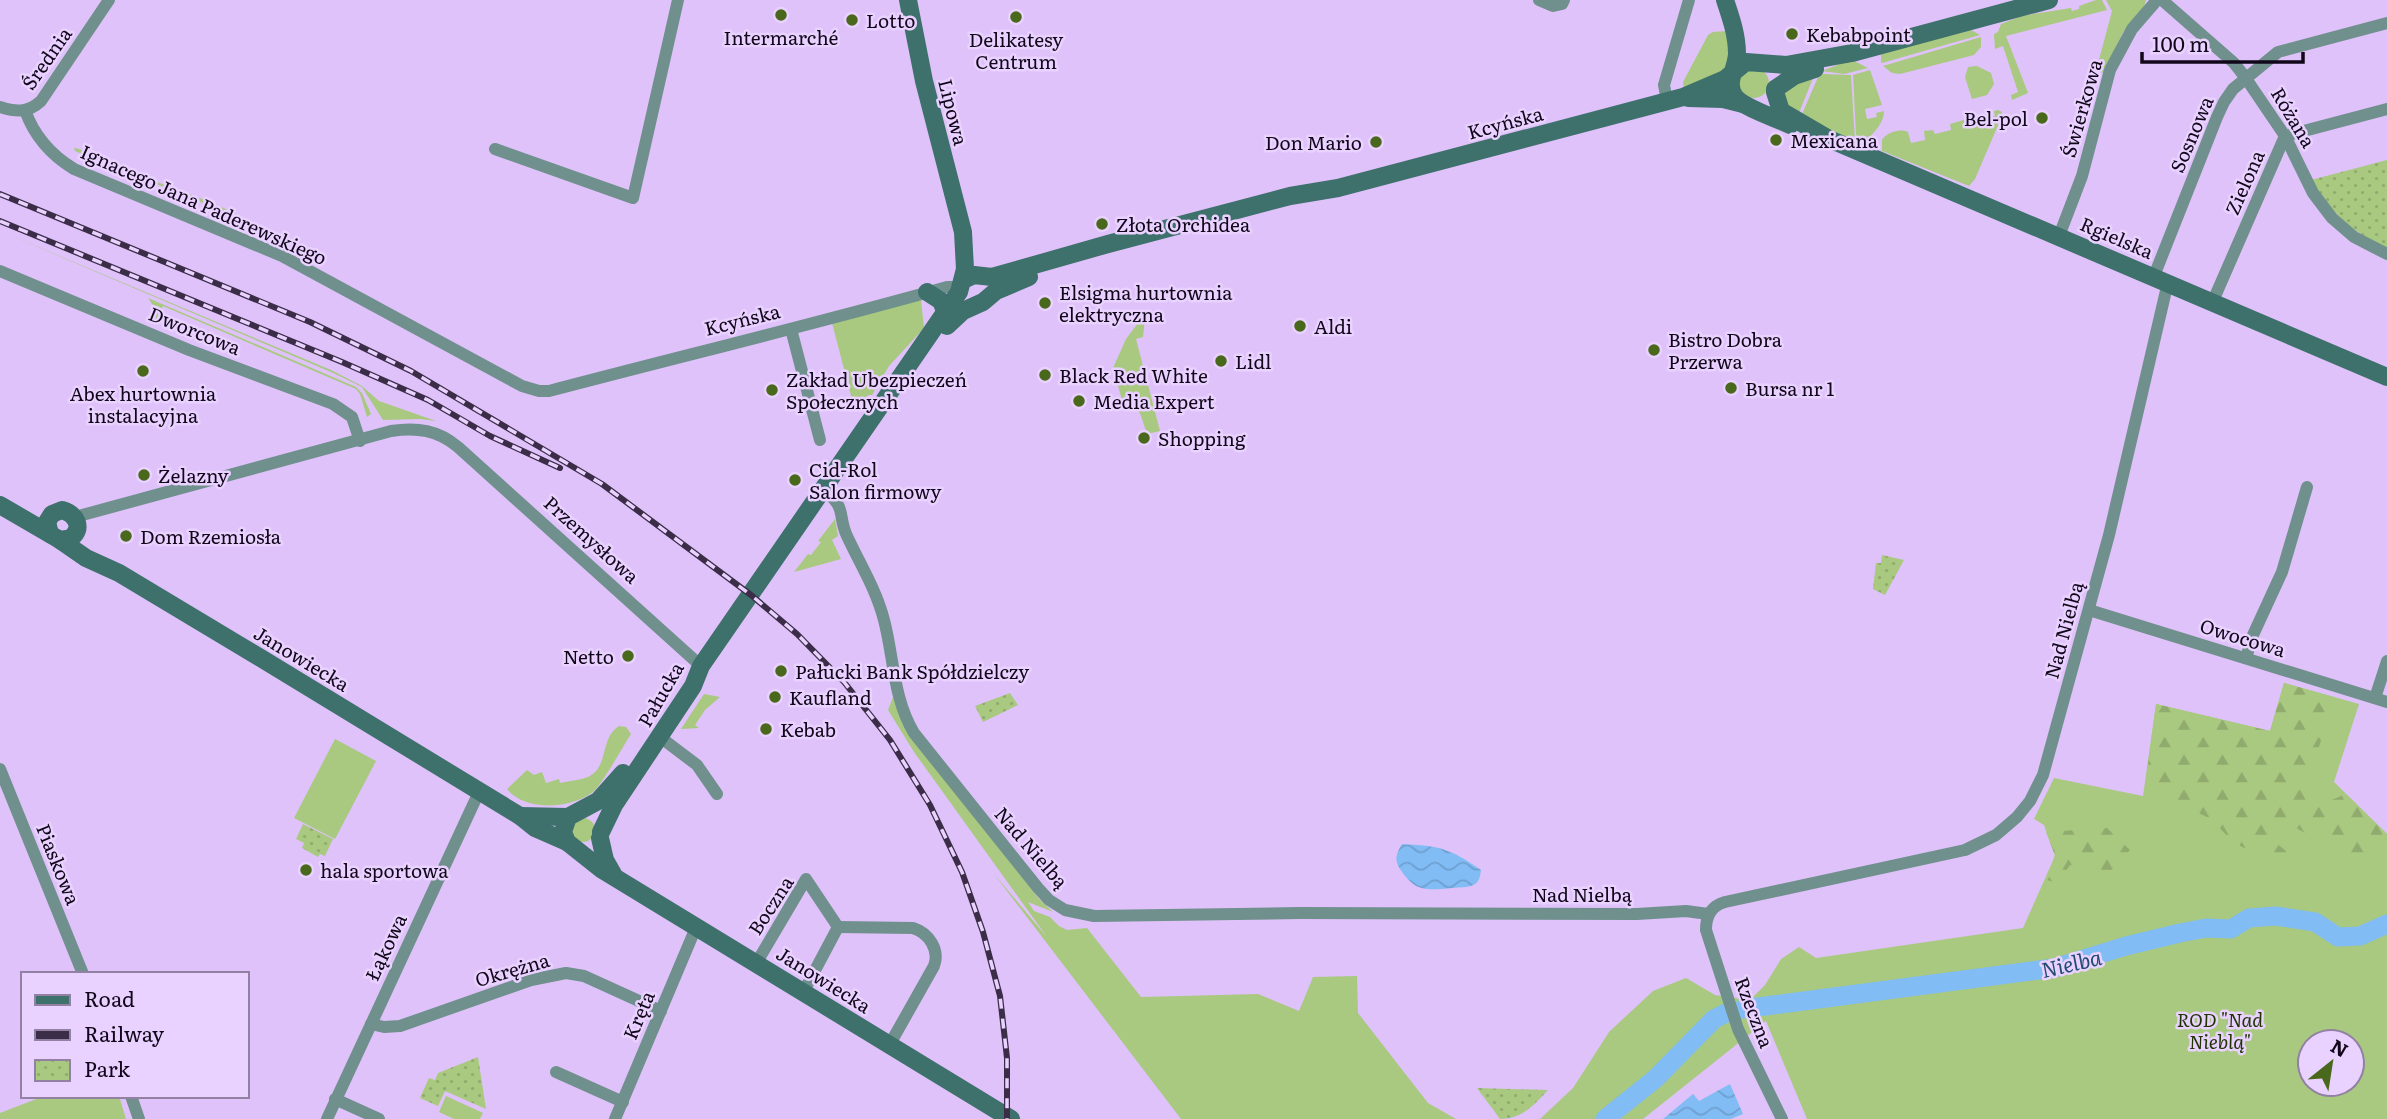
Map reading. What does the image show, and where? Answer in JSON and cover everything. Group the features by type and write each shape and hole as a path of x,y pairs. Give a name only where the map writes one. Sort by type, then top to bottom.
{"street":[{"name":"Średnia","path":"0,107 15,111 25,110 34,107 44,98 108,0"},
{"path":"495,149 633,198 678,0"},
{"name":"Lipowa","path":"908,0 921,65 963,232 982,278"},
{"path":"1539,0 1553,6 1562,4 1564,0"},
{"path":"1675,99 1664,85 1689,0"},
{"path":"1725,0 1734,27 1737,48 1731,80 1732,90 1736,98 1747,105 1765,103 1794,76 1852,53"},
{"path":"1734,71 1746,62 1786,65 1852,53 2049,0"},
{"name":"Świerkowa","path":"2059,236 2082,176 2110,70 2132,29 2157,0"},
{"name":"Różana","path":"2162,0 2234,63 2245,77 2285,136 2313,193 2332,218 2354,237 2387,254"},
{"name":"Sosnowa","path":"2161,279 2224,102 2245,77 2278,52 2387,23"},
{"path":"1734,27 1752,54 1774,73 1775,91"},
{"name":"Kcyńska","path":"982,278 1675,99 1726,79 1734,71"},
{"name":"Rgielska","path":"1775,91 1777,106 1786,116 1829,139"},
{"name":"Kcyńska","path":"1675,99 1723,99 1747,105"},
{"name":"Rgielska","path":"1747,105 2387,377"},
{"name":"Zielona","path":"2213,301 2285,136 2387,109"},
{"name":"Ignacego Jana Paderewskiego","path":"25,110 38,138 74,169 282,256 535,391"},
{"name":"Kcyńska","path":"980,301 1044,272 1292,207 1338,188"},
{"name":"Lipowa","path":"960,287 965,269 963,232"},
{"name":"Dworcowa","path":"0,271 178,345 341,408 356,424 360,440"},
{"path":"701,666 926,343 960,287 970,276 982,278 987,284 980,301 926,343"},
{"name":"Nad Nielbą","path":"824,490 839,505 845,533 873,585 893,663 899,700 914,733 1038,888 1049,900 1065,910 1094,916 1128,917 1300,913 1637,914 1686,911 1708,914 1716,905 1725,902 1959,852 2004,829 2023,810 2043,775 2109,535 2161,279"},
{"name":"Kcyńska","path":"535,391 549,391 947,286 960,287"},
{"path":"960,287 962,300 980,301"},
{"path":"927,292 941,301 946,313"},
{"path":"792,329 820,440"},
{"name":"Przemysłowa","path":"65,531 391,431 413,429 436,433 452,441 701,666"},
{"path":"2246,658 2253,635 2281,572 2307,487"},
{"path":"0,494 32,512 52,514 62,510 65,531"},
{"name":"Janowiecka","path":"0,505 65,531 119,573 520,816 535,828 572,846 601,869 697,925 1011,1119"},
{"name":"Owocowa","path":"2089,610 2381,700"},
{"path":"2381,700 2387,661"},
{"name":"Pałucka","path":"600,835 614,805 693,686 701,666"},
{"name":"Pałucka","path":"575,814 598,801 617,782 683,680 701,666"},
{"path":"660,737 678,748 696,765 717,794"},
{"name":"Piaskowa","path":"0,769 82,972"},
{"name":"Łąkowa","path":"327,1119 479,792"},
{"path":"600,835 588,849 572,846 563,832 575,814 596,817 600,835 605,860 613,874"},
{"name":"Janowiecka","path":"520,816 575,814"},
{"name":"Boczna","path":"757,962 806,879 838,927"},
{"name":"Rzeczna","path":"1708,914 1706,930 1735,1021 1782,1119"},
{"name":"Kręta","path":"615,1119 697,925"},
{"path":"804,991 838,927 913,928 922,931 934,947 937,958 890,1044"},
{"name":"Okrężna","path":"371,1024 400,1026 531,980 566,973 584,976 661,1011"},
{"path":"556,1072 622,1102"},
{"path":"132,1098 139,1119"},
{"path":"335,1099 379,1119"}],"green space":[{"path":"2102,0 2107,10 2006,36 2028,93 2012,100 2011,95 2018,92 2003,46 1995,49 1994,34 1998,32 2001,24 2022,16 2071,8 2072,11"},
{"path":"2106,0 2146,0 2144,7 2123,32 2104,73 2096,71 2112,11"},
{"path":"1971,30 1980,35 1881,62 1881,53"},
{"path":"1727,31 1729,68 1684,89 1683,82 1708,35"},
{"path":"1981,37 1981,47 1974,55 1900,74 1892,73 1883,66"},
{"path":"1854,61 1868,68 1844,74 1822,71 1845,62"},
{"path":"1977,66 1991,73 1994,84 1987,95 1972,99 1965,77 1968,67"},
{"path":"1754,68 1764,73 1769,83 1764,93 1754,98 1744,93 1739,83 1744,73"},
{"path":"1870,70 1882,105 1865,109 1867,119 1877,117 1876,113 1884,111 1884,115 1867,140 1856,135 1853,75"},
{"path":"1815,73 1799,113 1788,112 1781,91"},
{"path":"1819,75 1851,75 1855,142 1849,142 1802,114"},
{"path":"1994,111 2002,112 2002,116 1975,179 1969,186 1882,151 1882,140 1894,132 1908,132 1911,143 1925,140 1924,131 1933,130 1935,134 1951,130 1950,124 1984,114 1986,119 1995,116"},
{"path":"74,148 211,202 264,229 261,234 213,207 75,151"},
{"path":"2387,160 2387,249 2344,221 2311,180"},
{"path":"0,231 331,370 362,386 379,401 436,421 383,420 362,387"},
{"path":"148,298 356,387 362,393 371,414 367,417 356,389 163,306 153,326 157,311"},
{"path":"921,300 924,328 889,366 872,395 868,395 866,407 854,407 832,323"},
{"path":"1145,318 1143,337 1136,339 1160,431 1147,434 1140,413 1126,399 1122,400 1113,368 1126,339 1141,319"},
{"path":"835,519 838,536 832,540 841,559 794,572 808,554 811,555"},
{"path":"1882,555 1904,560 1885,595 1873,589 1876,563 1881,563"},
{"name":"ROD \"Nad Nieblą\"","path":"2284,683 2359,704 2334,782 2387,834 2387,1119 1807,1119 1766,1021 1643,1119 1540,1119 1573,1088 1609,1032 1653,991 1686,978 1715,995 1750,1000 1765,985 1781,959 1799,947 1816,958 2023,928 2055,856 2044,825 2034,819 2054,778 2143,796 2156,704 2270,731"},
{"path":"2284,683 2334,697 2307,787 2329,801 2346,794 2387,834 2387,853 2353,871 2328,847 2280,818 2272,840 2289,853 2285,867 2234,843 2211,819 2145,787 2156,704 2270,731"},
{"path":"1010,693 1018,705 983,722 975,706"},
{"path":"704,694 720,697 705,710 695,725 699,728 681,729"},
{"path":"893,697 905,727 1039,899 1053,912 1028,902 1034,911 1050,917 1067,930 1087,928 1141,997 1258,994 1299,1011 1313,977 1357,976 1358,1013 1428,1103 1456,1119 1181,1119 994,874 1047,937 914,752 888,710"},
{"path":"619,726 626,727 631,734 598,786 585,797 562,804 537,804 525,802 507,789 527,770 534,775 542,772 546,783 559,779 560,783 588,777 599,766 609,738"},
{"path":"335,739 376,761 335,839 294,818"},
{"path":"583,818 594,825 595,830 588,841 583,842 572,835 571,830 578,819"},
{"path":"303,824 333,839 325,856 320,854 318,857 302,848 304,843 296,839"},
{"path":"2107,828 2130,850 2110,872 2070,865 2057,883 2047,880 2055,855 2046,832"},
{"path":"478,1057 486,1109 445,1091 438,1106 420,1098 429,1078 435,1080 438,1073"},
{"path":"1477,1088 1548,1090 1521,1114 1500,1119"},
{"path":"446,1096 483,1113 480,1119 454,1119 439,1112"},
{"path":"39,1098 120,1098 126,1119 0,1119 0,1113"}],"water":[{"path":"1402,844 1435,847 1461,857 1481,870 1479,880 1464,887 1429,889 1417,886 1406,877 1397,862 1397,854"},
{"path":"1730,1084 1743,1114 1731,1119 1663,1119 1693,1094 1699,1101"}],"waterway":[{"name":"Nielba","path":"1743,1009 2054,968 2180,933 2206,928 2231,929 2249,918 2276,916 2315,922 2338,937 2360,936 2387,924"},
{"name":"Nielba","path":"1605,1119 1655,1079 1714,1019 1726,1013"}],"railway":[{"path":"0,194 310,322 411,371 602,484 751,595 797,634 844,682 890,740 930,805 962,872 983,932 1000,996 1007,1058 1007,1119"},
{"path":"0,221 342,362 428,400 490,436 560,468"}],"place":[{"name":"Intermarché","path":"781,15"},
{"name":"Delikatesy Centrum","path":"1016,17"},
{"name":"Lotto","path":"852,20"},
{"name":"Kebabpoint","path":"1792,34"},
{"name":"Bel-pol","path":"2042,118"},
{"name":"Mexicana","path":"1776,140"},
{"name":"Don Mario","path":"1376,142"},
{"name":"Złota Orchidea","path":"1102,224"},
{"name":"Elsigma hurtownia elektryczna","path":"1045,303"},
{"name":"Aldi","path":"1300,326"},
{"name":"Bistro Dobra Przerwa","path":"1654,350"},
{"name":"Lidl","path":"1221,361"},
{"name":"Abex hurtownia instalacyjna","path":"143,371"},
{"name":"Black Red White","path":"1045,375"},
{"name":"Bursa nr 1","path":"1731,388"},
{"name":"Zakład Ubezpieczeń Społecznych","path":"772,390"},
{"name":"Media Expert","path":"1079,401"},
{"name":"Shopping","path":"1144,438"},
{"name":"Żelazny","path":"144,475"},
{"name":"Cid-Rol Salon firmowy","path":"795,480"},
{"name":"Dom Rzemiosła","path":"126,536"},
{"name":"Netto","path":"628,656"},
{"name":"Pałucki Bank Spółdzielczy","path":"781,671"},
{"name":"Kaufland","path":"775,697"},
{"name":"Kebab","path":"766,729"},
{"name":"hala sportowa","path":"306,870"}]}
